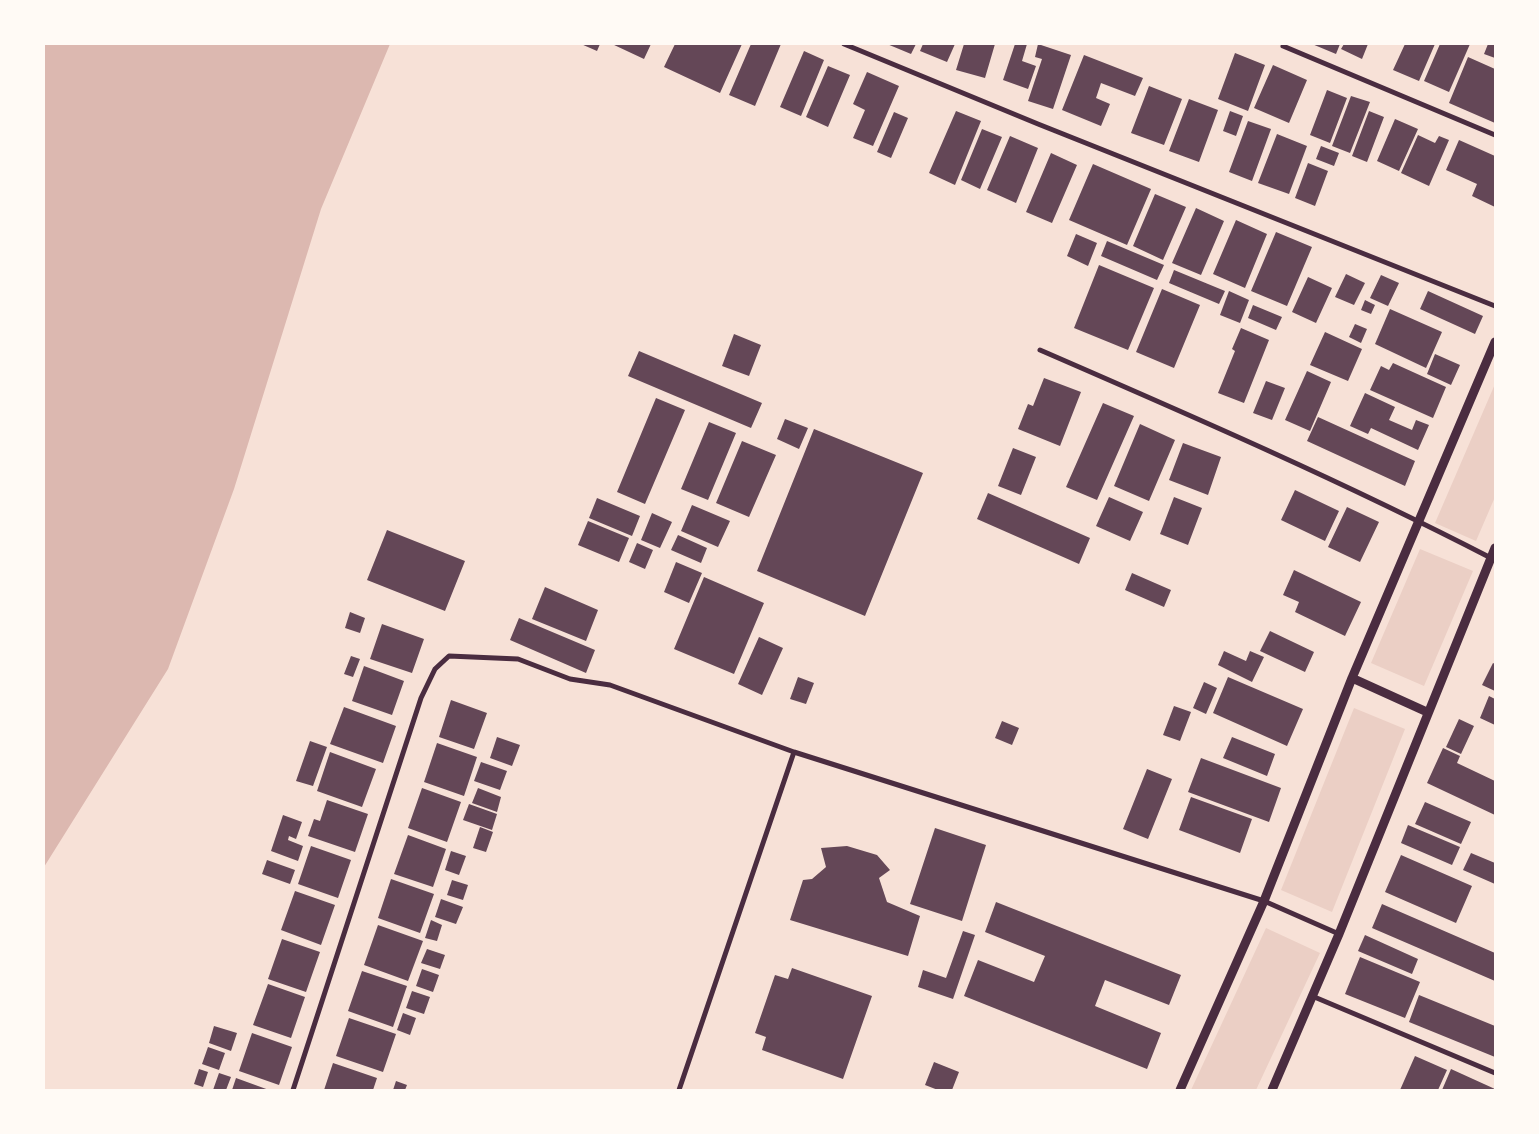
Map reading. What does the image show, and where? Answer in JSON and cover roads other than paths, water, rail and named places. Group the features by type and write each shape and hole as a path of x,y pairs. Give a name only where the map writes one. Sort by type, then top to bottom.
{"street":[{"path":"844,44 1038,124 1495,306"},
{"path":"1283,45 1495,135"},
{"path":"1180,1090 1264,901 1352,678 1495,342"},
{"path":"1040,350 1236,436 1419,521 1491,558"},
{"path":"1272,1090 1339,934 1427,712 1495,548"},
{"path":"293,1090 421,698 435,669 449,656 518,659 570,679 610,685 794,752 1264,901 1339,934"},
{"path":"1352,678 1427,712"},
{"path":"679,1090 794,752"},
{"path":"1312,996 1495,1073"}]}
